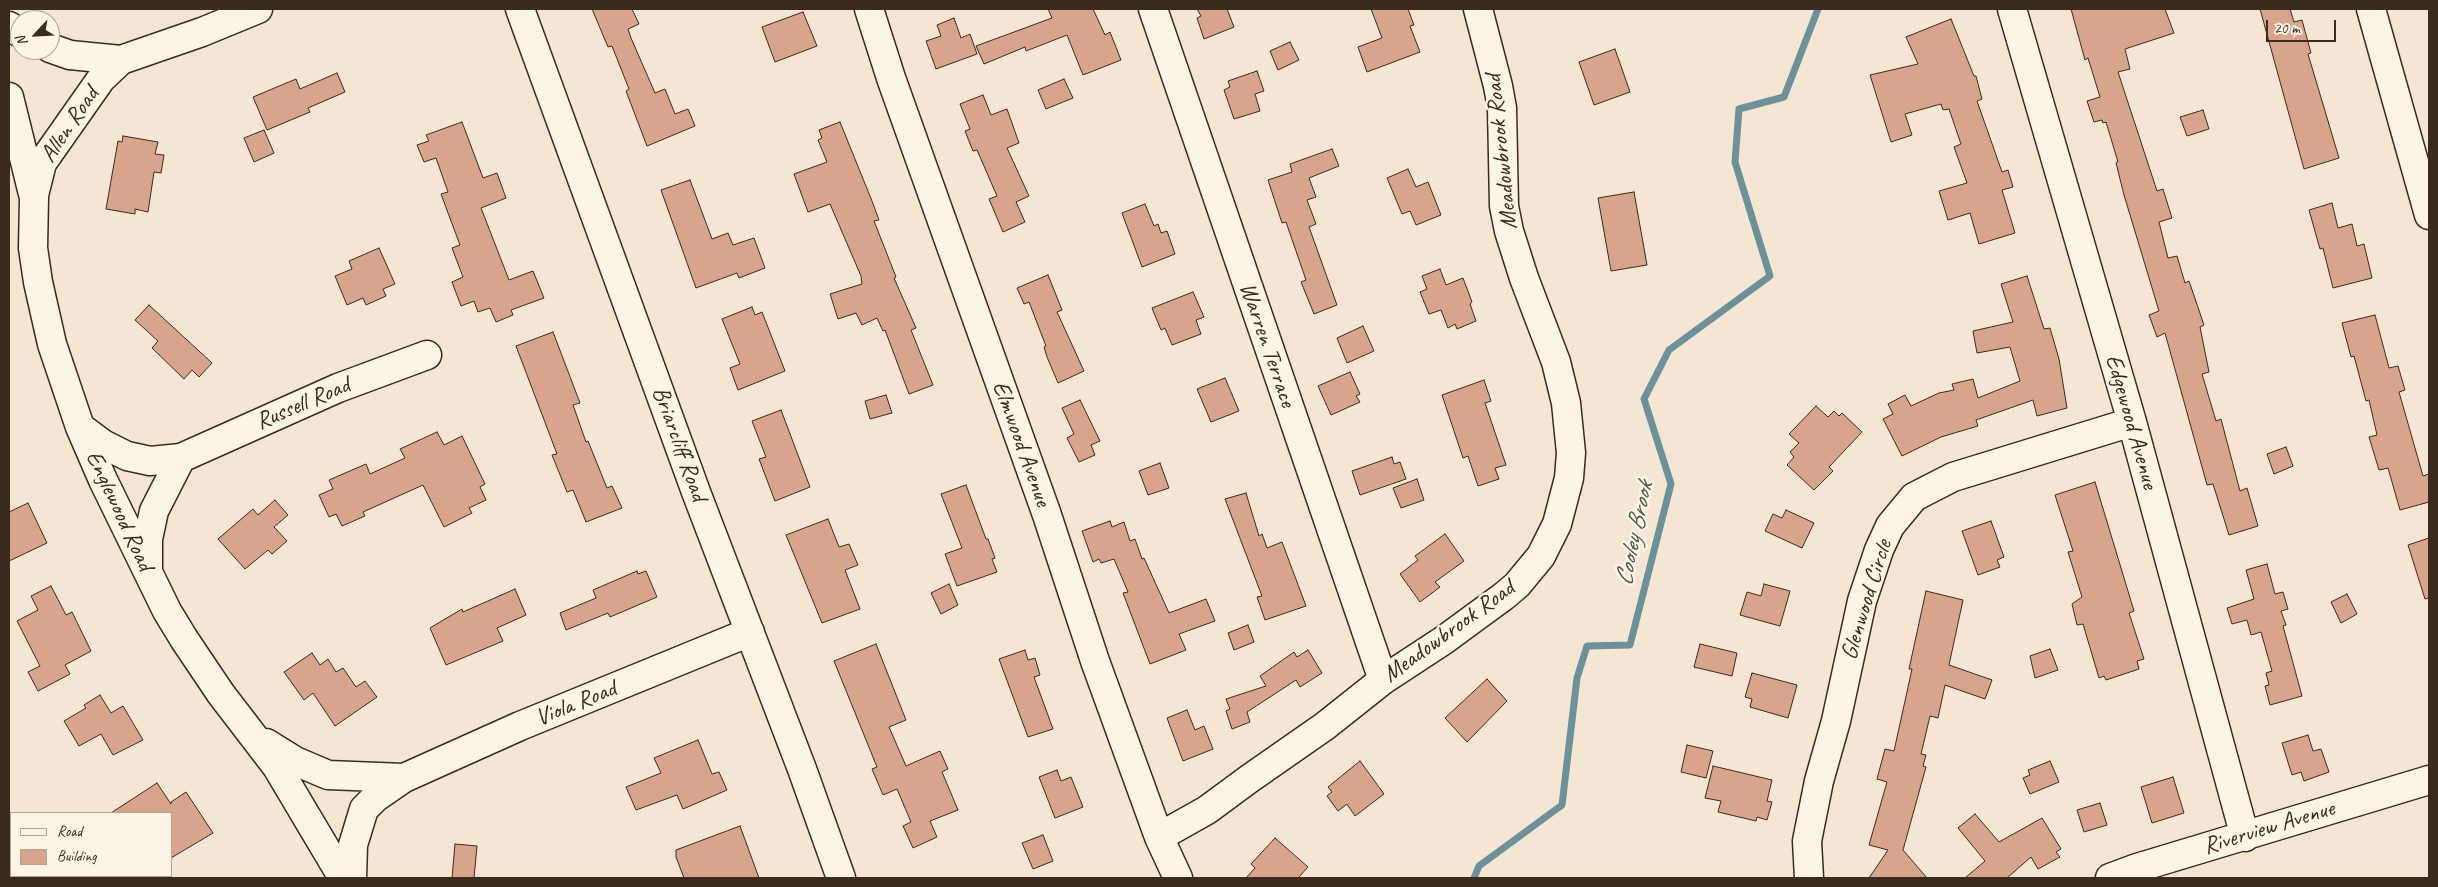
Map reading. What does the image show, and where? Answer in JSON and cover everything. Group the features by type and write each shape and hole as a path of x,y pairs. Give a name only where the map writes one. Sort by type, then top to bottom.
{"street":[{"name":"Allen Road","path":"60,51 70,54 121,60 202,32 258,9"},
{"name":"Briarcliff Road","path":"520,9 750,632 825,829 841,878"},
{"name":"Elmwood Avenue","path":"869,9 891,78 1047,515 1095,661 1159,837 1178,878"},
{"name":"Warren Terrace","path":"1153,9 1383,680"},
{"name":"Meadowbrook Road","path":"1159,837 1207,810 1249,778 1325,726 1383,680 1444,640 1517,585 1541,556 1550,540 1563,507 1570,452 1564,395 1556,362 1524,278 1509,231 1504,206 1502,108 1478,9"},
{"name":"Edgewood Avenue","path":"2012,9 2132,422 2245,837"},
{"path":"2370,9 2429,215"},
{"name":"Allen Road","path":"34,198 42,163 102,79 121,60"},
{"name":"Englewood Road","path":"9,97 34,198 33,248 38,282 52,344 80,427 148,574 184,639 220,694 250,731 294,793 343,878"},
{"name":"Russell Road","path":"80,427 103,444 127,456 150,462 181,458 338,388 427,355"},
{"name":"Glenwood Circle","path":"1809,878 1807,841 1819,781 1836,721 1862,601 1879,550 1890,526 1914,497 1953,477 2132,422"},
{"path":"148,574 148,539 154,511 181,458"},
{"name":"Viola Road","path":"352,878 353,844 364,809 404,778 520,726 750,632"},
{"name":"Viola Road","path":"250,731 295,761 328,775 404,778"},
{"name":"Riverview Avenue","path":"2110,878 2137,868 2429,780"}],"building":[{"path":"592,9 632,9 639,24 628,29 655,93 665,89 675,114 688,109 695,126 647,146 626,91 629,89 612,46 608,47"},
{"path":"1048,9 1093,9 1105,35 1110,32 1121,60 1083,75 1067,35 1026,51 1025,47 984,64 976,46 1052,18"},
{"path":"1197,9 1227,9 1234,27 1204,39 1197,18 1201,16"},
{"path":"1371,9 1408,9 1414,25 1410,26 1420,52 1367,72 1358,47 1382,38"},
{"path":"2071,9 2165,9 2174,33 2125,49 2130,69 2118,72 2157,191 2163,189 2172,218 2159,222 2168,258 2177,256 2185,283 2189,281 2204,325 2200,327 2209,372 2202,374 2216,421 2221,419 2240,491 2247,488 2258,526 2229,535 2213,484 2207,485 2165,333 2157,337 2149,315 2159,311 2124,195 2116,163 2118,162 2106,122 2103,123 2102,120 2094,122 2087,101 2100,97 2088,58 2085,60"},
{"path":"2260,9 2290,9 2294,22 2302,20 2311,53 2308,54 2339,158 2304,169"},
{"path":"803,12 817,46 775,62 762,27"},
{"path":"954,18 961,38 970,34 977,54 936,69 926,41 941,36 937,25"},
{"path":"1951,19 1974,76 1976,76 1982,99 1977,101 2002,172 2008,170 2013,187 2002,190 2015,233 1979,244 1970,213 1948,220 1939,191 1967,183 1954,147 1961,144 1949,109 1943,110 1941,104 1905,114 1912,135 1891,142 1870,75 1918,64 1906,37"},
{"path":"1290,42 1299,60 1278,70 1270,51"},
{"path":"1615,49 1630,92 1594,105 1579,62"},
{"path":"1257,71 1264,91 1255,94 1260,111 1234,119 1224,90 1230,87 1228,81"},
{"path":"337,73 345,92 308,108 310,112 267,130 253,97 296,79 300,89"},
{"path":"1064,79 1073,98 1046,109 1038,90"},
{"path":"983,95 991,115 1007,109 1019,143 1007,148 1029,196 1016,202 1025,222 1003,232 989,199 997,196 977,150 973,151 965,131 970,129 960,104"},
{"path":"2203,110 2209,129 2187,136 2180,117"},
{"path":"462,122 483,178 497,173 506,198 481,208 509,280 533,271 544,298 511,310 513,315 496,322 490,308 478,312 474,301 461,306 452,282 463,277 452,248 460,245 441,194 448,192 436,158 424,162 417,145 429,141 426,135"},
{"path":"840,122 879,220 874,221 896,277 894,278 916,328 911,330 933,385 909,394 885,330 883,331 877,318 862,325 856,313 838,319 830,294 862,284 861,276 830,204 808,212 794,174 827,162 818,140 822,138 819,130"},
{"path":"264,130 274,153 254,162 244,138"},
{"path":"123,136 158,142 155,154 164,155 161,173 154,172 148,212 135,209 135,214 106,209 118,141 122,142"},
{"path":"1332,149 1339,166 1309,178 1316,197 1307,200 1316,224 1309,227 1337,305 1314,314 1301,282 1306,280 1286,222 1282,223 1268,180 1292,172 1290,164"},
{"path":"1408,169 1416,187 1428,182 1441,215 1416,225 1410,211 1402,214 1387,178"},
{"path":"690,180 712,239 728,233 733,245 754,238 765,268 739,278 737,273 696,288 661,190"},
{"path":"1634,192 1647,265 1611,271 1598,198"},
{"path":"2332,203 2338,228 2352,224 2357,246 2364,244 2372,278 2333,288 2323,248 2320,249 2309,210"},
{"path":"1145,204 1154,226 1158,224 1161,233 1167,231 1175,254 1142,267 1122,213"},
{"path":"379,248 395,284 383,289 386,296 366,305 363,298 347,305 335,276 352,269 349,261"},
{"path":"1440,269 1446,285 1463,278 1472,302 1470,304 1476,321 1457,329 1455,324 1448,328 1441,310 1429,314 1420,292 1427,289 1422,276"},
{"path":"1048,275 1062,310 1057,312 1084,371 1058,383 1047,357 1044,347 1046,346 1029,302 1024,304 1017,288"},
{"path":"2027,276 2044,329 2050,328 2059,359 2067,408 2037,416 2033,400 1976,420 1978,426 1941,437 1902,456 1883,419 1893,414 1888,404 1905,395 1911,406 1939,393 1954,390 1952,384 1973,379 1978,398 2020,381 2010,347 1977,353 1973,331 2013,322 2001,284"},
{"path":"1193,292 1204,317 1196,320 1201,334 1172,345 1165,328 1161,330 1152,308"},
{"path":"149,305 212,363 199,377 192,370 184,379 152,348 158,341 135,320"},
{"path":"752,307 755,315 762,312 785,371 738,390 730,368 740,364 722,319"},
{"path":"2375,315 2389,368 2398,366 2405,390 2399,392 2423,476 2429,474 2429,502 2400,510 2388,468 2379,470 2369,437 2377,435 2369,400 2366,401 2354,356 2351,357 2342,323"},
{"path":"1363,326 1374,351 1347,363 1337,338"},
{"path":"553,332 580,403 573,405 586,442 588,441 607,488 612,486 622,508 586,522 573,490 567,492 552,455 557,454 516,346"},
{"path":"1350,372 1360,394 1356,396 1360,402 1331,415 1318,386"},
{"path":"1225,378 1239,411 1211,422 1197,389"},
{"path":"1484,380 1491,401 1485,403 1506,465 1495,468 1499,479 1478,486 1468,456 1463,458 1442,395"},
{"path":"886,395 892,413 870,419 865,401"},
{"path":"1080,400 1100,441 1091,445 1095,455 1079,462 1067,438 1074,434 1062,408"},
{"path":"1816,406 1828,417 1834,411 1839,416 1842,413 1862,432 1829,467 1833,471 1814,490 1787,465 1794,457 1790,452 1799,443 1789,434"},
{"path":"781,410 810,487 775,501 759,459 766,457 752,421"},
{"path":"437,432 444,445 462,436 485,484 480,487 486,500 469,508 472,513 444,527 423,485 363,512 365,516 342,526 336,514 329,517 319,495 333,489 329,480 366,464 370,474 405,458 400,449"},
{"path":"2286,447 2293,466 2274,474 2267,454"},
{"path":"1392,457 1394,464 1400,462 1406,479 1360,495 1352,471"},
{"path":"1160,463 1169,488 1148,495 1139,471"},
{"path":"1417,479 1424,500 1401,508 1393,488"},
{"path":"2095,482 2134,611 2129,613 2144,659 2137,661 2139,669 2106,680 2104,676 2099,678 2083,624 2077,625 2072,604 2082,597 2068,552 2073,551 2055,495"},
{"path":"966,485 995,558 992,559 997,572 957,586 945,554 962,548 941,494"},
{"path":"1246,493 1259,536 1262,534 1267,548 1282,542 1306,606 1265,620 1257,597 1262,596 1225,499"},
{"path":"275,500 288,515 274,527 287,541 272,554 268,550 245,569 218,539 253,509 258,515"},
{"path":"28,503 47,543 9,561 9,512"},
{"path":"1786,510 1814,523 1802,548 1765,531 1773,514 1782,518"},
{"path":"828,519 839,547 849,544 858,565 845,570 860,609 822,623 786,535"},
{"path":"1110,521 1112,527 1124,522 1130,541 1135,539 1142,559 1144,558 1169,613 1206,599 1215,621 1179,634 1186,650 1150,664 1123,593 1128,592 1114,559 1101,563 1099,559 1093,562 1082,531"},
{"path":"1991,521 2004,557 1997,560 2000,567 1978,575 1962,531"},
{"path":"1445,534 1464,561 1435,582 1440,587 1420,602 1400,574 1418,560 1415,556"},
{"path":"2429,538 2429,598 2425,599 2408,545"},
{"path":"2267,564 2275,594 2283,592 2288,609 2281,611 2286,625 2283,626 2302,696 2270,705 2265,686 2269,685 2266,673 2272,671 2261,632 2251,635 2247,620 2232,624 2227,608 2254,599 2246,570"},
{"path":"637,571 638,574 646,571 657,597 610,617 608,613 566,630 560,613 596,598 593,590"},
{"path":"949,584 958,605 941,614 931,593"},
{"path":"1764,584 1790,591 1780,626 1740,615 1747,592 1761,596"},
{"path":"51,586 66,615 72,612 91,651 65,665 70,674 38,691 28,672 40,666 17,621 38,610 31,596"},
{"path":"515,589 526,615 497,628 503,641 446,665 430,628 462,609 463,612"},
{"path":"1926,591 1963,600 1949,665 1992,680 1985,699 1945,685 1938,718 1930,716 1921,754 1926,755 1923,766 1926,767 1903,850 1927,878 1869,878 1888,850 1869,845 1887,782 1877,779 1885,749 1894,751 1912,669 1909,669"},
{"path":"2347,594 2357,614 2341,623 2331,602"},
{"path":"1248,625 1254,642 1234,650 1228,633"},
{"path":"876,644 906,720 889,727 906,766 940,751 948,769 942,772 958,810 930,821 937,837 913,848 903,826 911,822 897,789 883,795 872,769 877,767 834,661"},
{"path":"1700,644 1737,653 1732,676 1694,667"},
{"path":"2050,649 2058,670 2035,678 2030,656"},
{"path":"1025,650 1028,660 1035,658 1040,675 1034,677 1053,729 1028,737 999,659"},
{"path":"1308,650 1322,673 1300,687 1296,680 1247,712 1250,722 1232,729 1226,711 1230,709 1226,699 1266,686 1260,676 1294,652 1297,657"},
{"path":"312,653 320,665 328,659 336,672 343,668 356,687 365,681 377,697 335,726 313,693 304,700 284,672"},
{"path":"1752,673 1797,685 1788,718 1750,707 1752,699 1745,697"},
{"path":"1487,679 1507,701 1467,742 1445,718"},
{"path":"100,695 111,713 123,706 143,740 113,755 101,734 79,746 64,721 86,708 84,705"},
{"path":"1187,710 1195,730 1204,726 1213,749 1183,761 1167,718"},
{"path":"2308,735 2313,751 2321,749 2329,772 2304,781 2301,772 2292,775 2282,743"},
{"path":"698,740 712,774 719,772 727,790 683,809 677,795 636,810 626,787 661,773 654,758"},
{"path":"1687,745 1713,751 1706,778 1681,772"},
{"path":"1360,761 1384,794 1355,816 1347,804 1338,811 1327,796 1332,792 1328,787"},
{"path":"2050,761 2059,782 2030,794 2023,778 2030,775 2028,770"},
{"path":"1713,766 1772,780 1767,801 1772,802 1767,820 1757,817 1756,821 1718,812 1721,801 1705,798"},
{"path":"1057,770 1061,781 1071,777 1083,807 1055,818 1039,777"},
{"path":"2173,777 2184,813 2152,823 2141,787"},
{"path":"157,783 171,804 171,802 186,792 213,833 172,857 172,812 113,812"},
{"path":"2100,803 2107,825 2084,832 2077,810"},
{"path":"1975,814 1999,842 2042,818 2061,849 2056,852 2060,857 2038,869 2031,857 2007,878 1965,878 1985,861 1958,828"},
{"path":"740,826 759,878 684,878 676,857 676,850"},
{"path":"1043,835 1053,861 1033,869 1022,843"},
{"path":"1275,838 1308,867 1298,878 1246,878 1255,868 1251,864"},
{"path":"455,844 477,846 474,878 452,878"}],"waterway":[{"name":"Cooley Brook","path":"1474,878 1479,866 1562,805 1577,678 1587,646 1630,645 1671,484 1644,399 1669,350 1770,276 1735,162 1739,109 1784,97 1818,9"}]}
